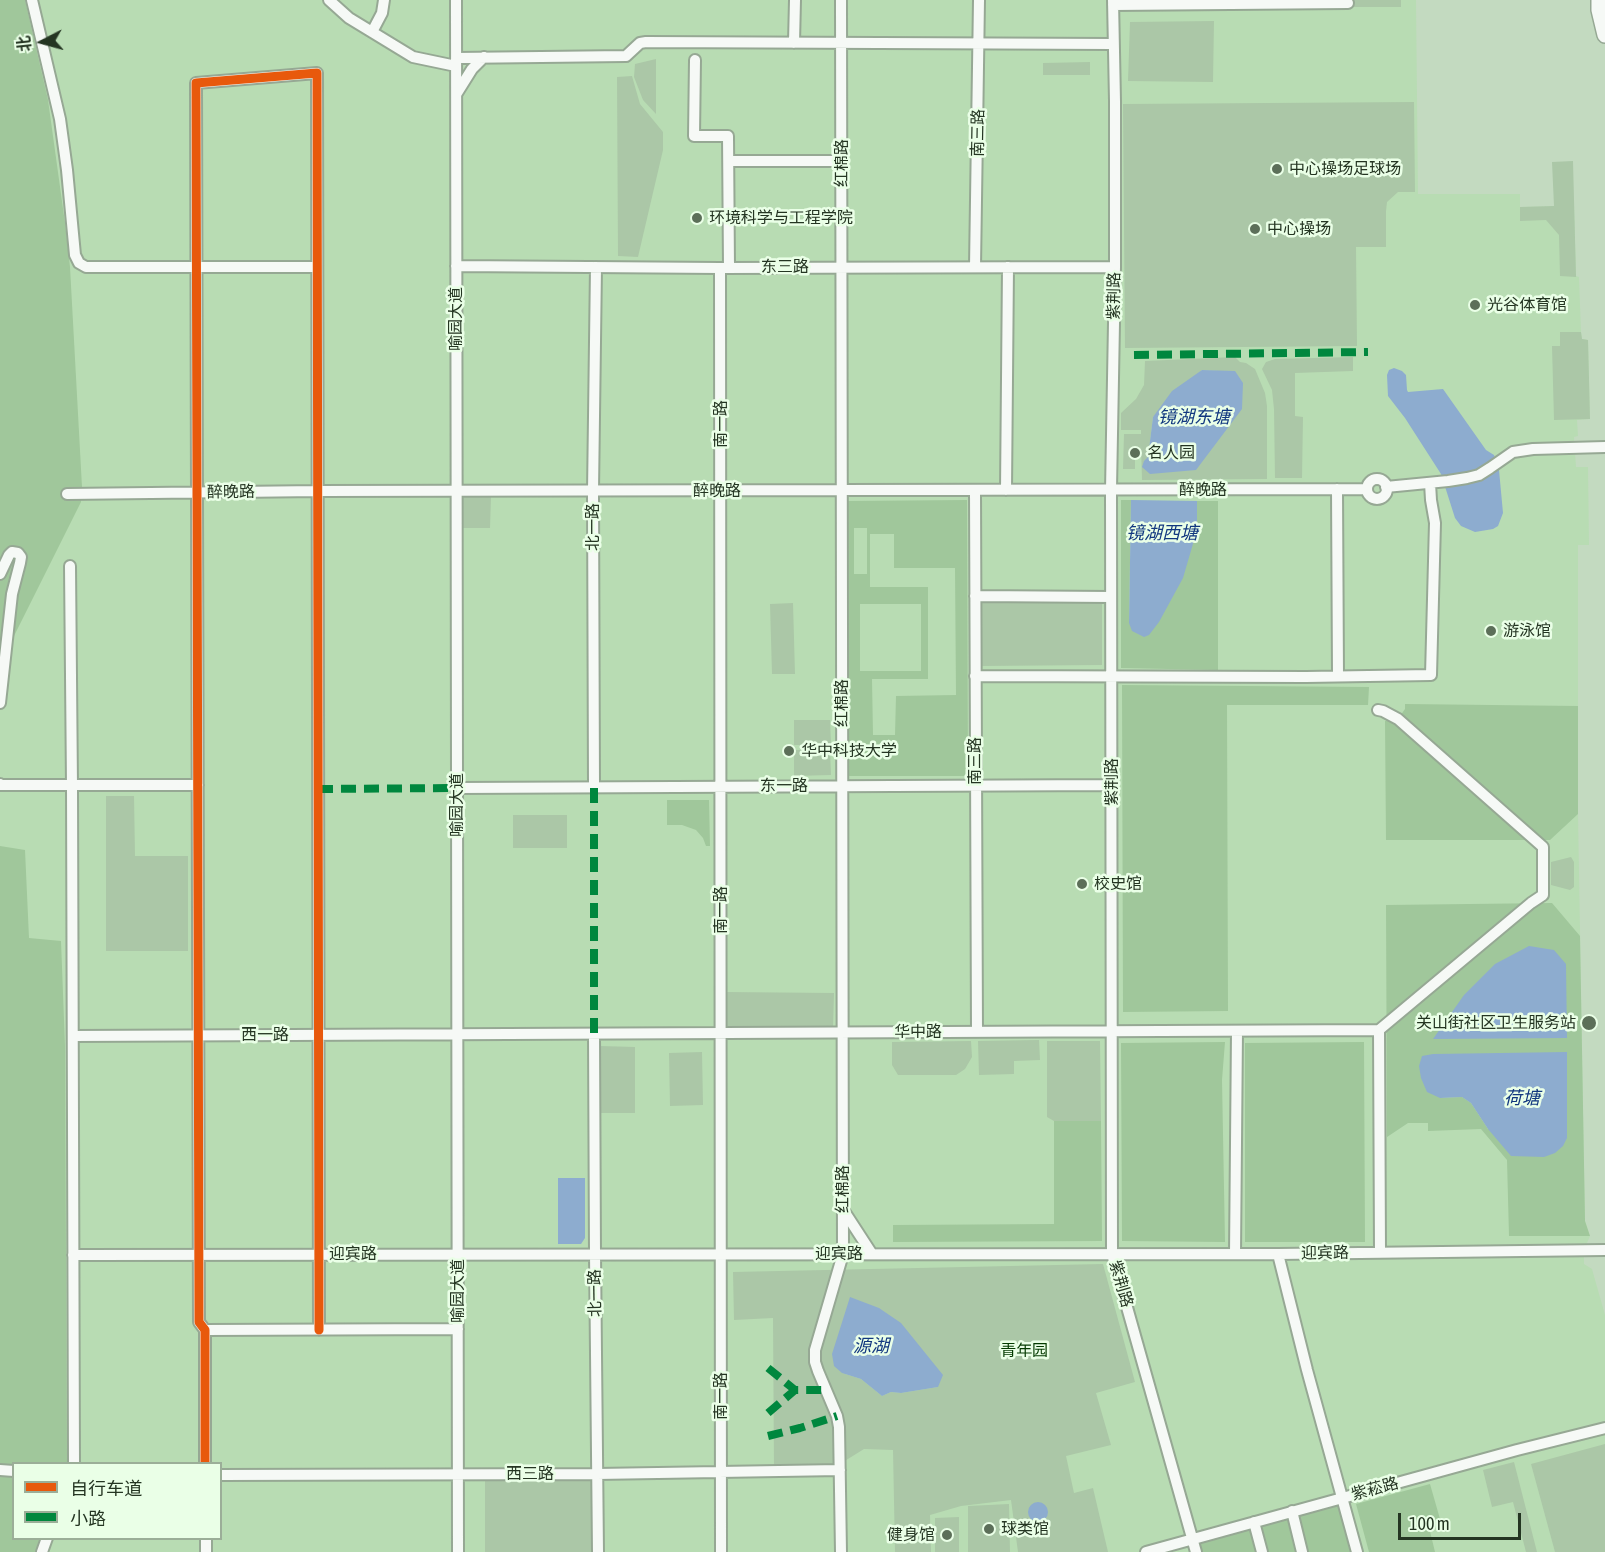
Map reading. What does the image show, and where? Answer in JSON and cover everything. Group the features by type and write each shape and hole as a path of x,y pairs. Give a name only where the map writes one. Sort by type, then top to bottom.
{"highway":[{"path":"1599,0 1605,35"}],"street":[{"path":"32,0 60,119 75,255 79,263 86,267 317,267"},
{"path":"328,0 349,18 413,57 456,62 484,57 626,56 640,43 646,42 1113,44"},
{"path":"372,32 382,13 384,0"},
{"name":"喻园大道","path":"456,0 458,1552"},
{"path":"794,43 795,0"},
{"name":"红棉路","path":"841,0 843,1254 815,1350 815,1362 837,1416 839,1427 841,1552"},
{"name":"南三路","path":"975,267 979,0"},
{"path":"1113,3 1348,3"},
{"name":"紫荆路","path":"1113,3 1115,101 1111,490 1112,1254 1196,1552"},
{"path":"456,95 472,69 484,57"},
{"name":"南一路","path":"695,60 694,136 728,136 729,161 721,491 721,1552"},
{"path":"205,1462 205,1330 199,1322 198,1255 196,83 317,73 319,1330"},
{"path":"729,161 842,161"},
{"name":"东三路","path":"456,266 1114,267"},
{"name":"北一路","path":"594,788 593,491 596,267"},
{"path":"1006,490 1008,267"},
{"name":"醉晚路","path":"67,494 318,491 1367,489 1369,495 1377,499 1384,495 1386,487 1448,481 1479,475 1513,452 1533,449 1605,447"},
{"path":"975,676 1431,675 1435,523 1430,483"},
{"path":"1337,489 1338,676"},
{"name":"南三路","path":"975,490 977,1032"},
{"path":"0,574 9,555 12,552 18,553 21,557 12,594 0,703"},
{"path":"70,566 74,1462"},
{"path":"975,596 1111,597"},
{"path":"1378,710 1398,719 1543,847 1543,895 1378,1030 1380,1252"},
{"path":"0,784 198,785"},
{"name":"东一路","path":"457,788 1112,785"},
{"name":"华中路","path":"457,1035 1378,1030"},
{"path":"1235,1254 1237,1031"},
{"name":"北一路","path":"594,1034 598,1552"},
{"name":"西一路","path":"73,1036 457,1035"},
{"path":"843,1210 872,1254"},
{"name":"迎宾路","path":"73,1255 1278,1254 1605,1250"},
{"path":"1278,1254 1357,1552"},
{"path":"205,1330 458,1329"},
{"name":"紫菘路","path":"1146,1552 1605,1428"},
{"name":"西三路","path":"222,1475 597,1474 840,1470"},
{"path":"1292,1512 1302,1552"},
{"path":"1254,1522 1262,1552"}],"shaded area":[{"name":"华中科技大学","path":"0,0 1416,0 1418,194 1520,194 1520,207 1574,206 1576,276 1579,277 1581,332 1582,339 1588,340 1590,419 1577,420 1578,436 1574,437 1576,467 1588,467 1589,545 1578,545 1578,814 1585,1221 1590,1236 1584,1250 1584,1264 1592,1269 1605,1315 1605,1552 0,1552"},
{"path":"0,0 25,0 48,100 70,267 82,487 81,502 0,664"},
{"path":"967,500 968,776 849,776 848,501","holes":["854,528 867,528 867,574 854,574","870,534 894,534 894,568 955,568 956,695 896,696 895,735 873,735 872,679 928,679 928,587 870,587","860,604 921,604 921,671 860,671"]},
{"path":"1121,500 1131,500 1129,623 1191,548 1197,530 1197,501 1218,501 1218,670 1121,668"},
{"path":"1122,685 1369,687 1368,705 1227,705 1228,1011 1123,1012"},
{"path":"1405,704 1578,706 1578,814 1550,840 1386,840 1385,721 1398,719 1405,709"},
{"path":"667,800 709,800 710,846 706,846 696,830 682,825 667,825"},
{"path":"0,846 25,850 29,938 61,941 65,1046 67,1462 12,1462 12,1540 42,1540 36,1552 0,1552"},
{"path":"1552,903 1580,936 1585,1221 1590,1236 1509,1236 1507,1160 1481,1129 1428,1131 1428,1123 1408,1123 1387,1137 1386,905","holes":["1567,1052 1488,1129 1471,1103 1462,1097 1440,1098"]},
{"path":"1225,1042 1222,1080 1225,1242 1122,1241 1121,1043"},
{"path":"1364,1042 1365,1242 1245,1242 1245,1043"},
{"path":"1054,1121 1101,1121 1102,1241 893,1242 893,1225 1054,1224"},
{"path":"1430,1484 1440,1519 1428,1523 1435,1552 1369,1552 1356,1504"},
{"path":"1339,1502 1354,1552 1202,1552 1199,1542"}],"green space":[{"path":"1354,0 1401,0 1401,7 1354,7"},
{"path":"1214,21 1213,82 1128,81 1130,22"},
{"path":"656,59 656,114 643,100 634,77 635,64"},
{"path":"1090,62 1090,75 1043,75 1043,63"},
{"path":"632,76 640,104 663,132 663,150 638,257 618,256 617,77"},
{"name":"中心操场","path":"1414,102 1415,192 1398,192 1387,202 1386,247 1356,247 1357,346 1125,348 1123,104"},
{"path":"1573,161 1576,277 1560,276 1559,235 1546,220 1520,221 1520,207 1554,206 1552,162"},
{"path":"1560,332 1581,332 1582,339 1588,340 1590,419 1554,420 1552,346 1560,346"},
{"path":"1235,357 1255,369 1265,393 1267,406 1267,479 1142,480 1141,445 1140,458 1135,458 1135,469 1123,469 1124,434 1141,434 1141,430 1121,430 1121,413 1136,399 1144,385 1145,361","holes":["1202,370 1235,372 1144,461 1148,457 1153,417"]},
{"path":"1353,357 1353,371 1295,373 1295,416 1303,417 1302,478 1275,478 1272,390 1262,369 1266,362 1275,359"},
{"path":"460,496 491,497 490,528 460,528"},
{"path":"793,603 795,674 772,674 770,604"},
{"path":"980,603 1102,603 1102,665 980,666"},
{"path":"794,720 830,720 831,745 794,745"},
{"path":"794,750 830,750 831,775 794,776"},
{"path":"106,796 134,796 135,856 188,856 188,951 106,951"},
{"path":"513,815 567,815 567,848 513,848"},
{"path":"1571,857 1574,862 1574,887 1570,890 1551,885 1551,862"},
{"path":"725,992 834,993 833,1029 725,1030"},
{"path":"1039,1040 1040,1060 1014,1061 1014,1074 979,1075 978,1041"},
{"path":"971,1041 972,1057 965,1069 956,1075 898,1075 892,1065 892,1042"},
{"path":"1047,1041 1100,1041 1101,1121 1054,1121 1047,1117"},
{"path":"600,1046 635,1047 635,1113 599,1113"},
{"path":"702,1052 703,1105 670,1106 669,1053"},
{"name":"青年园","path":"1103,1264 1135,1382 1096,1393 1111,1445 1066,1456 1074,1493 1093,1488 1108,1552 1018,1552 1011,1500 961,1506 930,1515 931,1552 895,1552 893,1450 864,1449 835,1467 774,1470 773,1318 734,1320 733,1272","holes":["842,1373 938,1387 901,1393 891,1392 882,1396 861,1379"]},
{"path":"1605,1444 1605,1552 1555,1552 1531,1464"},
{"path":"1514,1462 1537,1552 1526,1552 1513,1502 1492,1507 1483,1470"},
{"path":"485,1481 591,1481 591,1552 485,1552"},
{"name":"球类馆","path":"1009,1504 1010,1552 968,1552 968,1506"},
{"name":"健身馆","path":"959,1517 959,1552 935,1552 935,1518"}],"water":[{"path":"1394,368 1406,375 1408,392 1443,389 1486,450 1494,455 1499,470 1503,513 1498,526 1475,532 1461,526 1455,518 1441,474 1388,396 1387,375 1389,370"},
{"name":"镜湖东塘","path":"1202,370 1235,371 1243,383 1242,409 1196,470 1150,474 1142,467 1148,457 1153,417 1172,391"},
{"name":"镜湖西塘","path":"1131,500 1197,501 1197,530 1183,578 1159,622 1149,635 1144,637 1132,631 1129,623"},
{"path":"1529,946 1554,950 1566,964 1567,1038 1433,1039 1464,995 1495,964"},
{"name":"荷塘","path":"1567,1052 1567,1138 1563,1146 1555,1153 1544,1157 1511,1156 1488,1129 1471,1103 1462,1097 1440,1098 1427,1092 1419,1066 1422,1056 1433,1054"},
{"path":"558,1178 585,1178 585,1238 581,1244 558,1244"},
{"name":"源湖","path":"850,1297 879,1308 901,1323 943,1375 938,1387 901,1393 891,1392 882,1396 861,1379 842,1373 834,1366 832,1354"},
{"path":"1038,1502 1045,1505 1048,1512 1045,1519 1038,1522 1031,1519 1028,1512 1031,1505"}],"marked path":[{"path":"1134,355 1368,352"},
{"path":"318,789 457,788"},
{"path":"594,788 594,1034"},
{"path":"768,1368 795,1390 825,1390"},
{"path":"768,1413 795,1390"},
{"path":"768,1436 837,1416"}],"cycle path":[{"path":"205,1462 205,1330 199,1322 196,83 317,73 319,1330"}],"place":[{"name":"中心操场足球场","path":"1277,169"},
{"name":"环境科学与工程学院","path":"697,218"},
{"name":"中心操场","path":"1255,229"},
{"name":"光谷体育馆","path":"1475,305"},
{"name":"名人园","path":"1135,453"},
{"name":"游泳馆","path":"1491,631"},
{"name":"华中科技大学","path":"789,751"},
{"name":"校史馆","path":"1082,884"},
{"name":"关山街社区卫生服务站","path":"1589,1023"},
{"name":"球类馆","path":"989,1529"},
{"name":"健身馆","path":"947,1535"}]}
